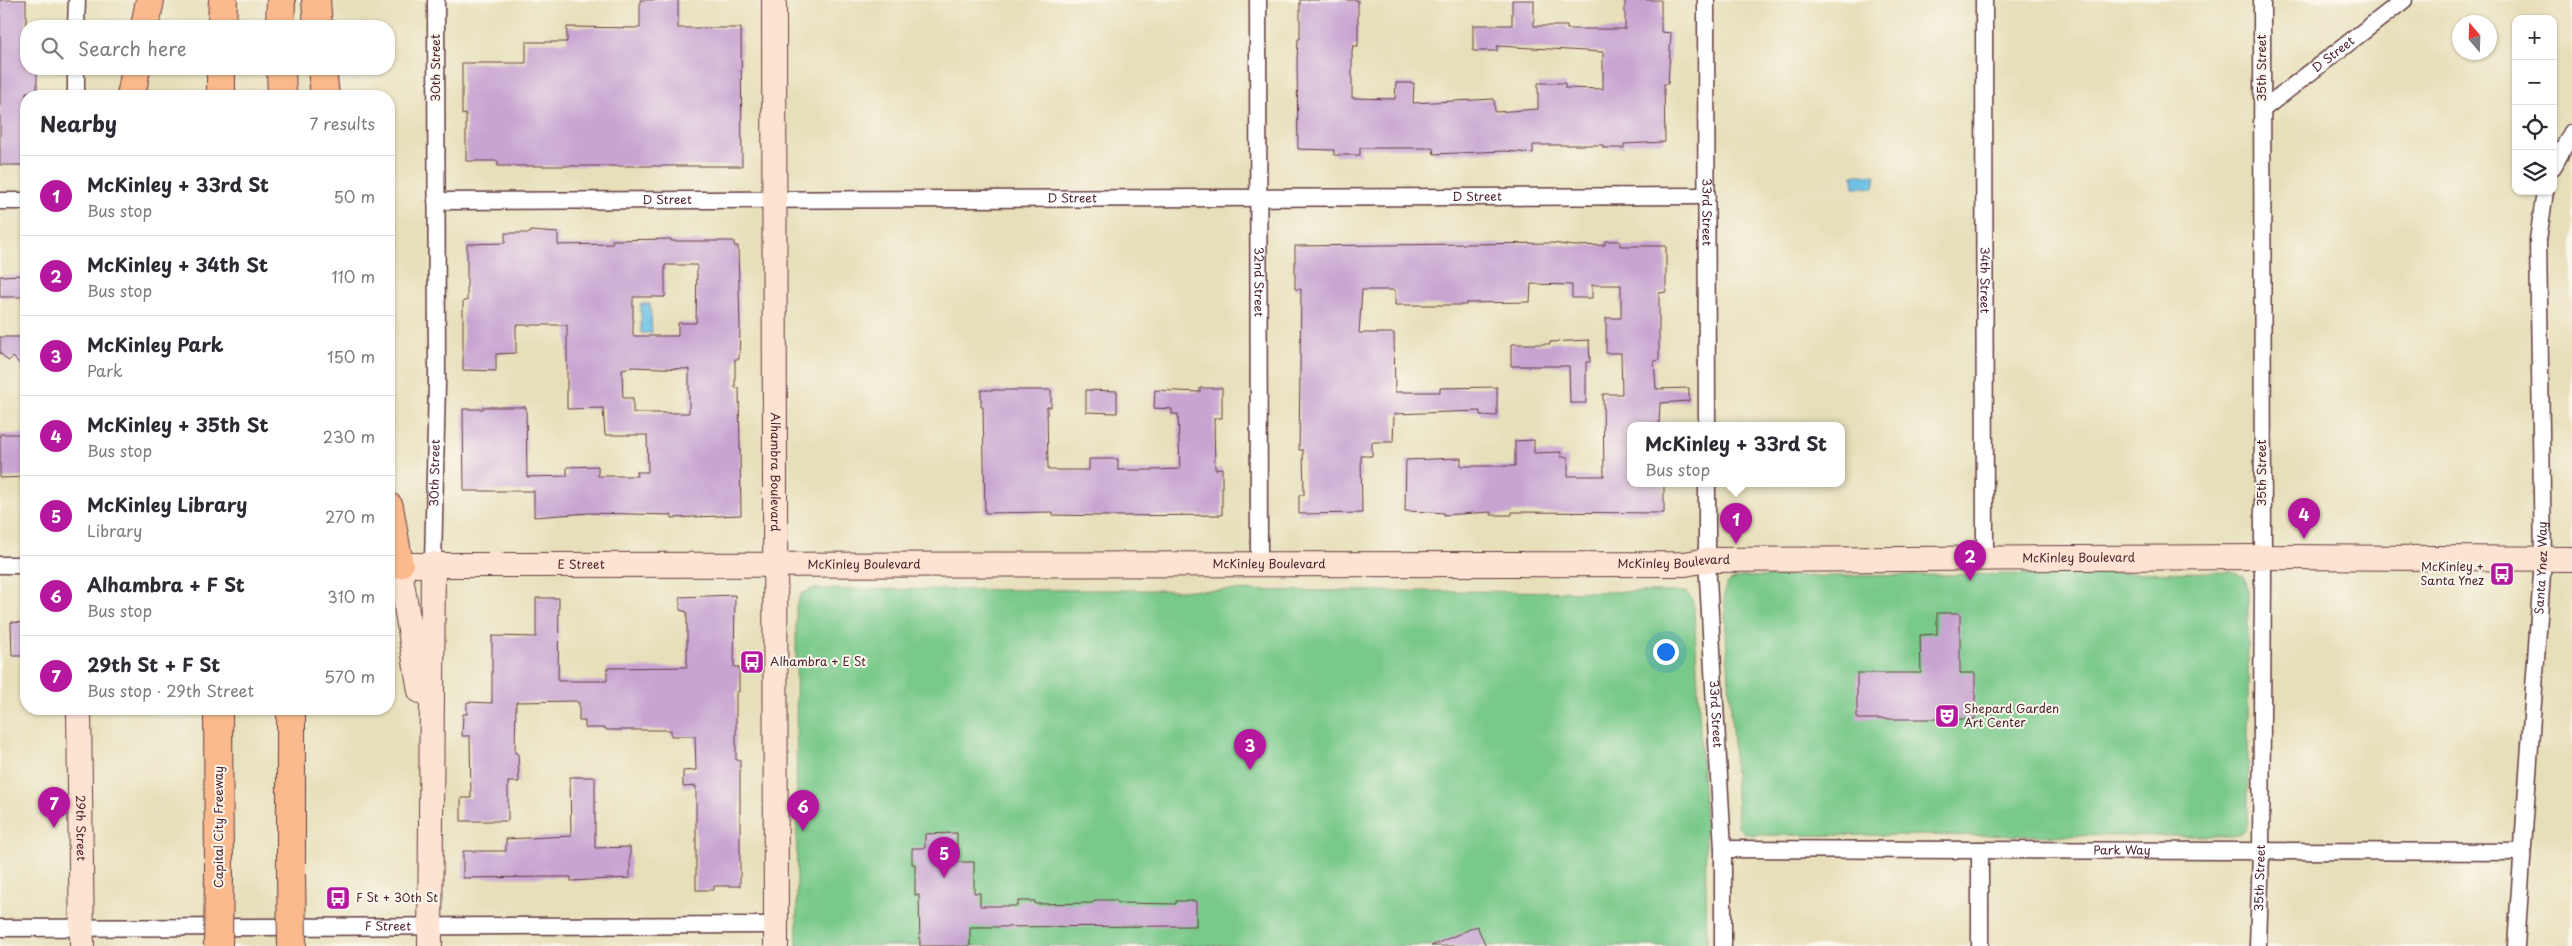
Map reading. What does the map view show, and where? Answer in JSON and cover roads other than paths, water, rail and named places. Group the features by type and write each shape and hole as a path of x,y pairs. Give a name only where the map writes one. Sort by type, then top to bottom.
{"highway":[{"path":"146,20 150,0"},
{"path":"222,20 223,0"},
{"path":"280,20 281,0"},
{"path":"316,0 318,20"},
{"path":"132,90 135,75"},
{"path":"221,90 222,75"},
{"path":"281,75 282,90"},
{"path":"323,75 324,90"},
{"name":"Capital City Freeway","path":"218,715 218,946"},
{"path":"291,715 292,946"}],"street":[{"path":"76,20 77,0"},
{"name":"30th Street","path":"430,936 430,747 437,382 436,0"},
{"name":"Alhambra Boulevard","path":"774,0 776,936"},
{"name":"32nd Street","path":"1258,0 1259,564"},
{"name":"33rd Street","path":"1706,0 1707,422"},
{"name":"34th Street","path":"1984,0 1985,559"},
{"name":"35th Street","path":"2258,946 2261,851 2263,557 2262,0"},
{"name":"D Street","path":"2263,109 2404,0"},
{"path":"76,75 76,90"},
{"path":"2557,160 2572,132"},
{"name":"Santa Ynez Way","path":"2516,946 2543,559 2538,240 2544,195"},
{"name":"D Street","path":"436,201 1707,196"},
{"path":"0,201 20,201"},
{"name":"33rd Street","path":"1707,487 1707,560 1723,849 1723,946"},
{"name":"McKinley Boulevard","path":"776,564 1685,564 1707,560 2263,557 2572,559"},
{"name":"E Street","path":"395,564 776,564"},
{"path":"0,565 20,565"},
{"path":"395,569 430,747"},
{"name":"29th Street","path":"79,715 82,937"},
{"name":"Park Way","path":"1723,849 2522,852"},
{"path":"1980,850 1980,946"},
{"name":"F Street","path":"0,928 82,937 776,936"}],"water":[{"path":"1853,175 1876,175 1874,188 1854,187"},
{"path":"641,304 650,304 652,333 641,333"}],"place":[{"name":"McKinley + 35th St","path":"2304,539"},
{"name":"McKinley + 33rd St","path":"1736,544"},
{"name":"McKinley + Santa Ynez","path":"2502,574"},
{"name":"McKinley + 34th St","path":"1970,581"},
{"name":"Alhambra + E St","path":"752,662"},
{"name":"Shepard Garden Art Center","path":"1947,716"},
{"name":"McKinley Park","path":"1250,770"},
{"name":"29th St + F St","path":"54,828"},
{"name":"Alhambra + F St","path":"803,831"},
{"name":"McKinley Library","path":"944,878"},
{"name":"F St + 30th St","path":"338,898"}]}
